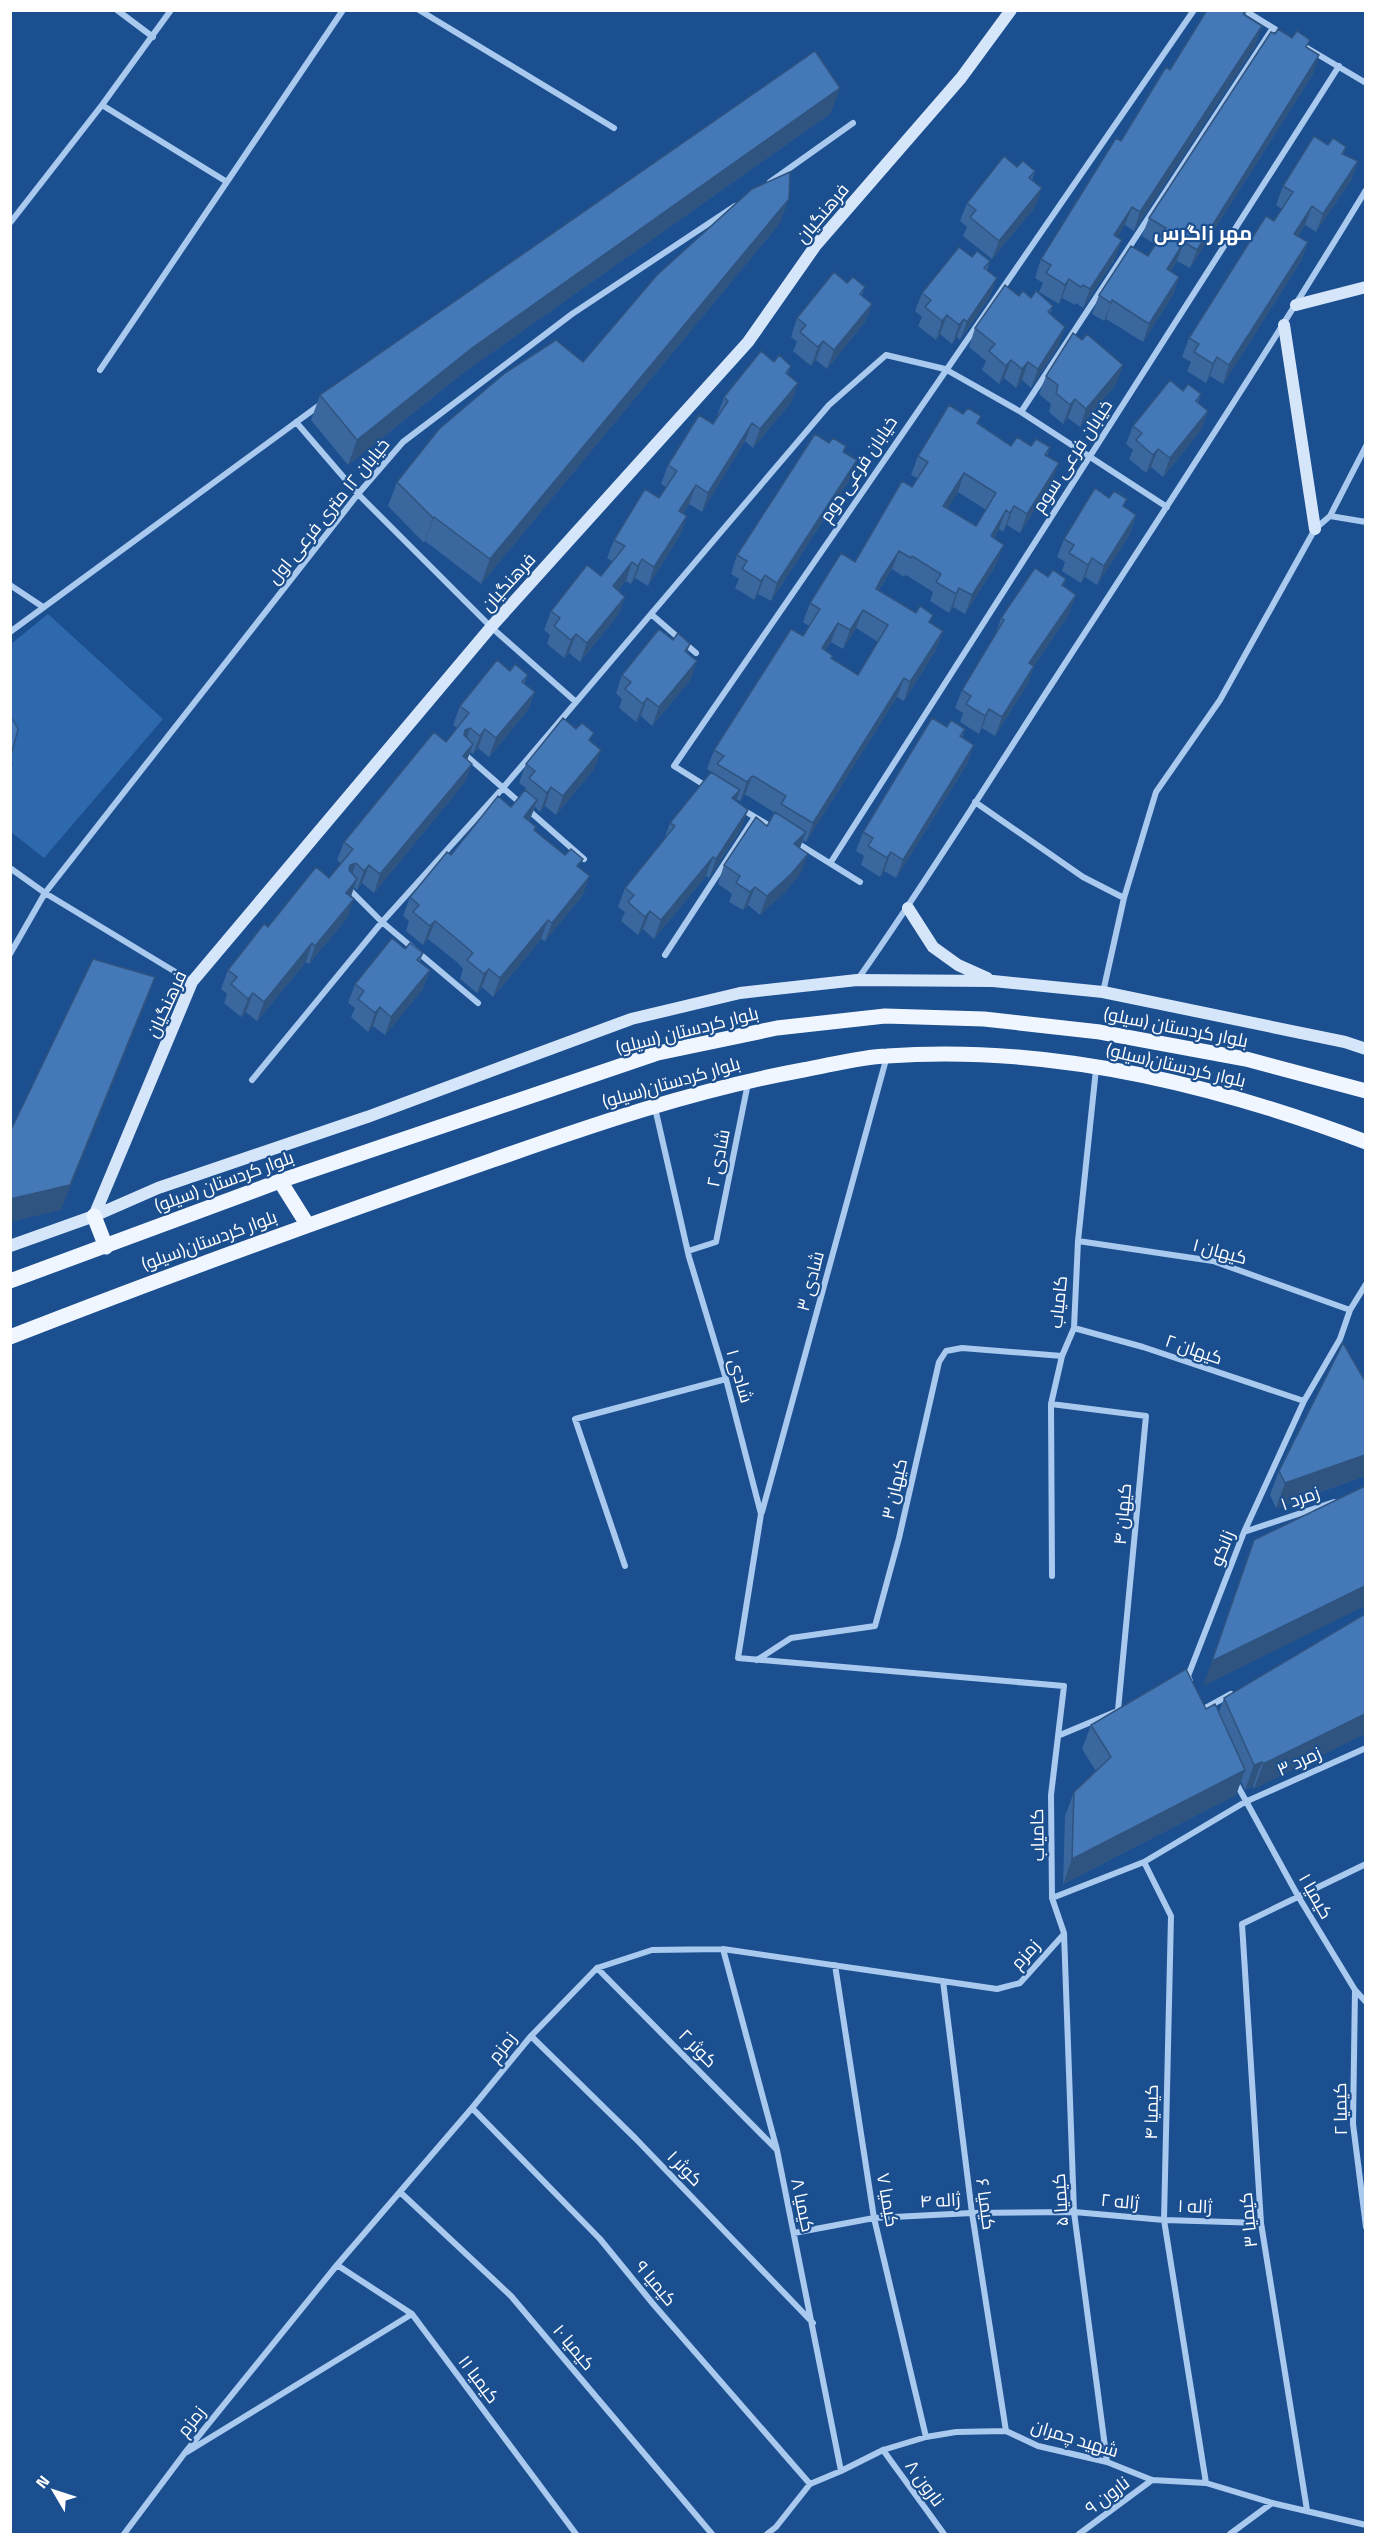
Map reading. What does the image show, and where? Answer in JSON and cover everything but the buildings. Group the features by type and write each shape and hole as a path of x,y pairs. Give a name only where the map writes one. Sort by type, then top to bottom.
{"main road":[{"name":"بلوار کردستان (سیلو)","path":"10,1281 280,1180 658,1053 777,1028 885,1016 984,1019 1100,1032 1246,1059 1365,1091"},
{"name":"بلوار کردستان(سیلو)","path":"10,1337 180,1270 307,1224 654,1104 749,1080 887,1056 999,1055 1096,1065 1219,1092 1365,1142"},
{"path":"280,1180 307,1224"},
{"path":"94,1216 106,1246"}],"street":[{"path":"117,10 153,37"},
{"path":"10,223 102,105 171,10"},
{"path":"100,370 343,10"},
{"path":"419,10 614,128"},
{"name":"فرهنگیان","path":"94,1216 192,982 491,627 748,342 816,245 961,78 1011,10"},
{"name":"خیابان فرعی دوم","path":"710,788 674,766 1194,10"},
{"path":"1244,10 1283,33"},
{"path":"1021,412 1274,28"},
{"path":"1292,39 1365,83"},
{"name":"خیابان فرعی سوم","path":"831,862 1339,66"},
{"path":"102,105 227,182"},
{"path":"761,188 853,123"},
{"path":"857,980 908,908 1284,326 1365,190"},
{"name":"خیابان ۱۲ متری فرعی اول","path":"10,954 45,893 358,494 403,442 572,314 741,201"},
{"path":"1296,305 1365,287"},
{"path":"1284,326 1315,529"},
{"path":"252,1080 382,922 502,789 830,405 886,355 945,369 1021,412 1167,507"},
{"path":"10,632 325,401"},
{"path":"296,422 358,494 491,627 576,702"},
{"path":"1103,992 1124,898 1156,792 1220,700 1315,529 1330,516 1365,446"},
{"path":"1330,516 1365,522"},
{"path":"10,585 43,607"},
{"path":"651,614 696,653"},
{"path":"462,752 584,859"},
{"path":"975,802 1083,878 1124,898"},
{"path":"737,806 860,882"},
{"path":"665,955 755,817"},
{"path":"10,868 45,893 192,982"},
{"path":"347,887 382,922 478,1003"},
{"path":"908,908 933,947 958,965 993,981"},
{"path":"10,938 18,943"},
{"path":"10,1246 94,1216 158,1188 367,1117 631,1020 740,993 857,980 993,981 1103,992 1346,1042 1365,1049"},
{"name":"شادی ۳","path":"761,1514 887,1056"},
{"name":"کامیاب","path":"1052,1576 1051,1404 1062,1356 1074,1328 1078,1240 1096,1065"},
{"name":"شادی ۲","path":"688,1251 716,1242 749,1080"},
{"name":"شادی ۱","path":"654,1104 688,1251 726,1379 761,1514 738,1658 757,1660"},
{"name":"کیهان ۱","path":"1078,1240 1213,1261 1350,1310"},
{"name":"زانکو","path":"1188,1676 1244,1532 1304,1401 1340,1339 1350,1310 1365,1284"},
{"name":"کیهان ۲","path":"1074,1328 1143,1347 1304,1401"},
{"path":"1340,1339 1346,1349"},
{"name":"کیهان ۳","path":"757,1660 791,1638 875,1626 899,1538 939,1362 946,1351 962,1348 1062,1356"},
{"path":"625,1566 575,1419 726,1379"},
{"name":"کیهان ۴","path":"1051,1404 1146,1416 1118,1710"},
{"name":"زمرد ۱","path":"1244,1532 1343,1499"},
{"name":"کامیاب","path":"757,1660 1064,1686 1060,1735 1051,1795 1052,1898 1064,1933"},
{"path":"1178,1680 1188,1676 1191,1684"},
{"path":"1202,1710 1243,1688"},
{"path":"1199,1701 1207,1720"},
{"path":"1060,1735 1128,1705"},
{"name":"زمرد ۳","path":"1245,1802 1365,1748"},
{"path":"1052,1898 1144,1862 1245,1802 1231,1771"},
{"name":"کیمیا ۱","path":"1245,1802 1298,1896 1355,1990 1365,2002"},
{"name":"کیمیا ۴","path":"1144,1862 1171,1916 1164,2220 1206,2483"},
{"path":"1298,1896 1365,1864"},
{"name":"کیمیا ۳","path":"1298,1896 1242,1924 1262,2223 1307,2510"},
{"name":"زمزم","path":"124,2535 184,2454 336,2265 531,2036 597,1968 652,1950 723,1949 997,1989 1020,1983 1064,1933"},
{"name":"کیمیا ۵","path":"1064,1933 1074,2212 1107,2462"},
{"name":"کیمیا ۸","path":"723,1949 777,2150 841,2471"},
{"name":"کیمیا ۷","path":"835,1965 874,2218 926,2437"},
{"name":"کوثر ۲","path":"597,1968 777,2150"},
{"name":"کیمیا ۶","path":"943,1981 972,2213 1006,2431"},
{"name":"کیمیا ۲","path":"1355,1990 1353,2124 1365,2227"},
{"name":"کوثر ۱","path":"531,2036 636,2139 813,2324"},
{"name":"کیمیا ۹","path":"472,2108 600,2239 654,2306 810,2484"},
{"name":"کیمیا ۱۰","path":"400,2192 511,2296 712,2535"},
{"name":"ژاله ۲","path":"972,2213 1074,2212 1164,2220"},
{"name":"ژاله ۴","path":"794,2233 874,2218 972,2213"},
{"name":"ژاله ۱","path":"1164,2220 1262,2223"},
{"name":"کیمیا ۱۱","path":"336,2265 412,2314 576,2535"},
{"path":"184,2454 412,2314"},
{"name":"شهید چمران","path":"767,2535 810,2484 883,2450 926,2437 956,2432 1006,2431 1038,2446 1107,2462 1152,2480 1206,2483 1272,2503 1365,2525"},
{"name":"نارون ۸","path":"883,2450 944,2535"},
{"name":"نارون ۹","path":"1079,2535 1152,2480"},
{"path":"1230,2535 1272,2503"},
{"path":"776,2527 782,2535"}],"shaded area":[{"path":"48,614 163,719 44,858 11,832 10,769 13,765 11,759 11,644"}],"district":[{"name":"مهر زاگرس","path":"1203,232"}]}
